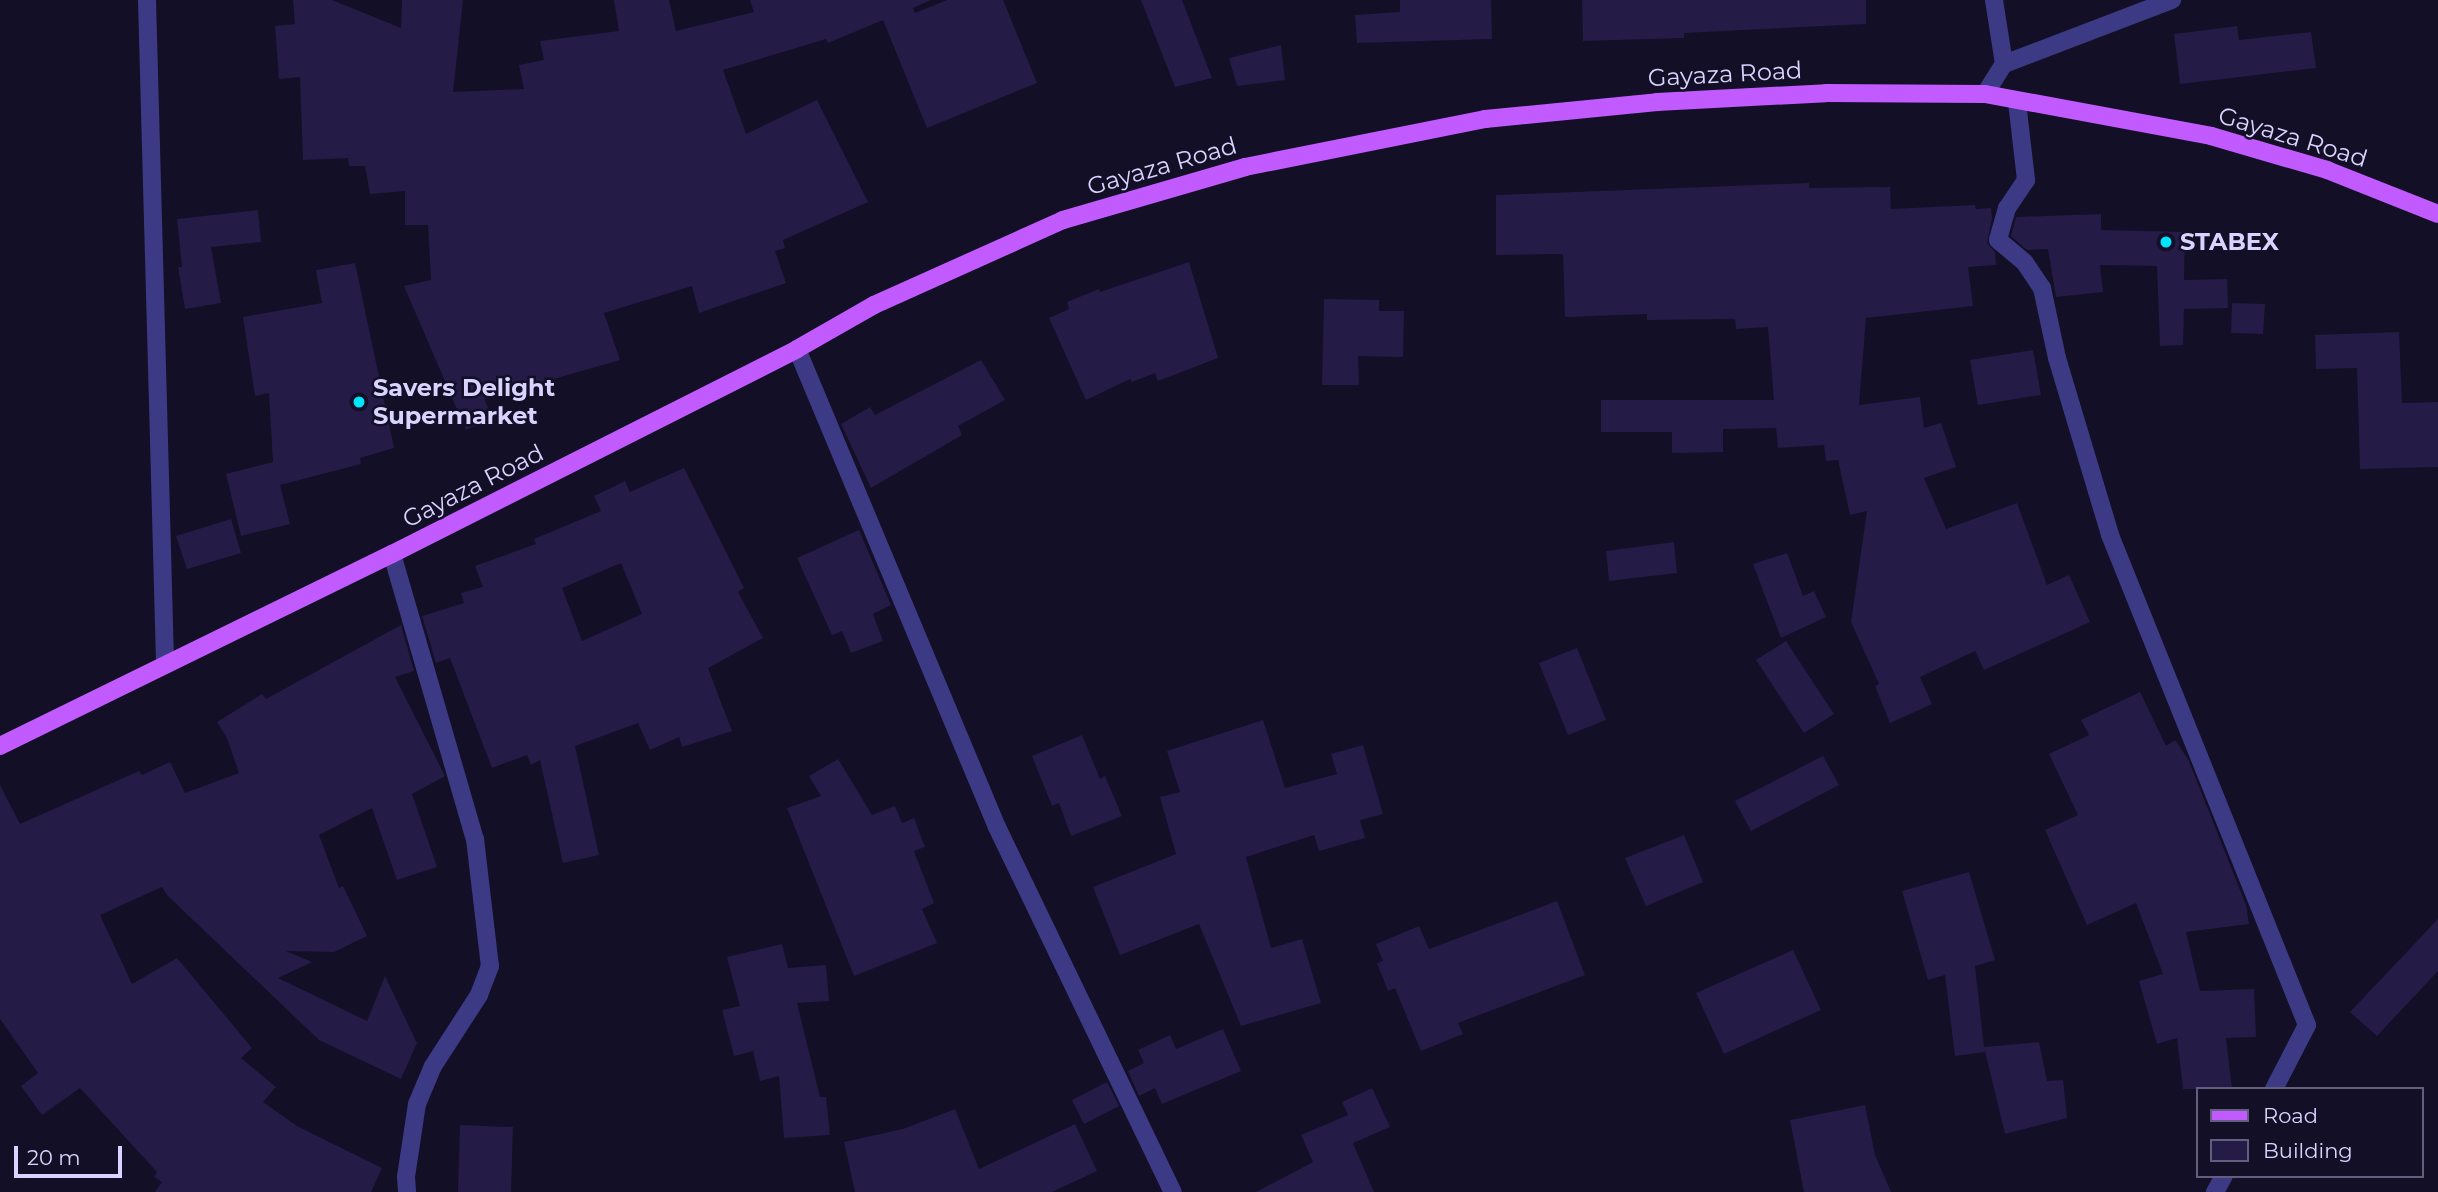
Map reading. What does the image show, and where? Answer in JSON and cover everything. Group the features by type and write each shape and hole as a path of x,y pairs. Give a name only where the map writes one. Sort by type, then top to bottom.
{"main road":[{"name":"Gayaza Road","path":"0,746 392,554 797,349 874,305 1063,220 1245,167 1498,118 1657,102 1813,94 1986,94 2017,102 2088,111 2211,136 2327,170 2438,214"}],"street":[{"path":"147,0 165,663"},
{"path":"1994,0 2004,64"},
{"path":"1986,94 2004,64 2172,0"},
{"path":"2017,102 2026,180 2007,208 1998,240 2025,263 2042,288 2057,358 2110,535 2307,1025 2275,1087"},
{"path":"797,349 997,827 1173,1192"},
{"path":"392,554 475,839 490,966 479,995 433,1066 417,1104 406,1177 407,1192"}],"building":[{"path":"293,0 332,0 401,28 402,0 463,0 453,92 524,89 519,65 544,60 540,41 619,31 614,0 669,0 676,31 754,12 750,0 931,0 913,8 915,13 947,0 1003,0 1037,83 927,128 883,20 828,43 826,39 723,70 746,134 817,100 868,202 783,240 785,248 775,251 786,283 699,313 692,286 604,313 620,360 484,399 493,418 466,430 404,286 431,280 428,225 405,225 405,191 370,194 365,166 349,166 348,158 303,160 300,77 279,79 275,26 295,24"},
{"path":"1141,0 1182,0 1212,78 1175,87"},
{"path":"1400,0 1491,0 1492,39 1357,43 1355,15 1400,12"},
{"path":"1582,0 1866,0 1866,24 1684,33 1684,38 1583,41"},
{"path":"2237,26 2239,40 2311,32 2316,68 2180,84 2174,34"},
{"path":"1281,45 1285,80 1237,86 1229,58"},
{"path":"1809,183 1809,188 1890,187 1891,209 1975,205 1976,209 1991,208 1992,218 1987,243 1995,252 1996,265 1968,267 1973,306 1866,318 1859,405 1920,397 1924,428 1941,423 1956,467 1924,478 1946,529 2017,503 2047,585 2069,575 2090,622 1984,670 1975,651 1920,677 1932,704 1890,723 1875,686 1879,684 1851,622 1867,511 1850,515 1838,460 1826,461 1824,445 1778,448 1776,428 1723,429 1723,452 1672,453 1672,432 1601,432 1601,400 1774,400 1768,327 1736,329 1735,319 1647,320 1647,314 1565,317 1563,254 1496,255 1496,195"},
{"path":"258,210 261,242 211,247 221,303 185,309 178,267 182,267 177,219"},
{"path":"2101,214 2101,230 2185,232 2184,280 2227,279 2228,308 2184,309 2183,345 2160,346 2157,266 2100,265 2103,292 2056,297 2048,249 2027,250 2011,236 2016,217"},
{"path":"1189,262 1218,358 1158,381 1155,373 1132,382 1130,379 1086,400 1049,318 1069,309 1067,302 1099,289 1100,292"},
{"path":"355,263 394,448 360,458 361,464 280,485 290,524 241,536 226,474 273,462 269,393 255,396 243,317 322,303 316,270"},
{"path":"1324,299 1379,300 1379,311 1404,311 1403,357 1358,356 1359,385 1322,385"},
{"path":"2232,303 2265,304 2263,334 2231,333"},
{"path":"2399,332 2402,403 2438,402 2438,467 2360,469 2357,368 2316,369 2315,335"},
{"path":"2033,350 2041,395 1978,405 1970,360"},
{"path":"981,360 1005,400 958,426 962,435 871,488 841,424 870,407 875,415"},
{"path":"684,468 744,588 738,592 763,638 708,668 732,731 682,747 679,737 650,750 638,723 575,746 599,855 563,863 540,760 531,765 527,755 492,768 450,658 436,663 422,616 464,603 461,593 483,587 475,566 536,544 534,539 601,511 594,496 625,481 630,492","holes":["621,563 642,614 582,641 562,588"]},
{"path":"231,519 241,553 187,569 176,536"},
{"path":"859,530 891,605 873,614 883,641 851,653 842,631 832,635 797,558"},
{"path":"1674,542 1677,573 1609,581 1606,551"},
{"path":"1787,553 1803,596 1814,591 1826,617 1781,638 1753,564"},
{"path":"401,625 414,671 395,677 445,776 412,794 437,867 397,880 372,808 319,835 339,888 343,886 367,936 334,952 286,951 312,962 278,978 367,1021 385,976 417,1043 401,1079 319,1040 167,895 162,887 100,915 132,984 177,958 252,1048 241,1058 276,1087 263,1102 297,1126 382,1168 371,1192 155,1192 162,1182 154,1177 157,1172 80,1088 42,1115 21,1086 38,1073 0,1019 0,785 20,824 139,771 142,775 170,762 185,793 239,773 227,738 217,722 262,694 266,699"},
{"path":"1786,641 1834,714 1804,733 1756,660"},
{"path":"1577,648 1606,720 1568,735 1539,663"},
{"path":"2140,692 2166,746 2175,740 2188,759 2246,905 2249,924 2186,932 2200,991 2254,989 2256,1037 2226,1038 2232,1087 2183,1089 2177,1038 2157,1044 2139,981 2163,974 2136,903 2087,925 2045,830 2078,815 2049,754 2089,735 2081,720"},
{"path":"1263,720 1285,788 1337,774 1331,754 1363,745 1383,814 1360,820 1365,838 1319,851 1314,835 1246,857 1271,948 1302,939 1321,1003 1241,1026 1199,924 1120,955 1093,887 1176,854 1160,797 1180,792 1167,751"},
{"path":"1082,735 1100,779 1105,776 1122,816 1071,836 1059,803 1052,806 1032,756"},
{"path":"1823,756 1839,785 1751,831 1735,801"},
{"path":"838,759 872,815 895,806 902,823 914,818 925,847 914,851 934,903 922,909 937,943 854,976 787,808 821,796 809,776"},
{"path":"1684,835 1703,882 1646,906 1625,858"},
{"path":"1969,872 1995,960 1975,966 1985,1052 1955,1056 1945,975 1928,980 1902,891"},
{"path":"1557,901 1585,975 1458,1023 1463,1034 1421,1051 1395,988 1388,991 1377,963 1383,961 1376,944 1419,926 1429,949"},
{"path":"2438,919 2438,971 2377,1036 2350,1012"},
{"path":"782,944 788,968 826,965 829,1001 797,1003 820,1097 826,1097 830,1135 784,1138 779,1076 760,1081 753,1051 734,1056 722,1010 740,1006 727,957"},
{"path":"1793,950 1821,1010 1724,1054 1696,993"},
{"path":"1223,1029 1241,1071 1162,1104 1155,1088 1139,1096 1128,1071 1144,1063 1138,1050 1170,1035 1176,1049"},
{"path":"2039,1042 2047,1081 2063,1080 2067,1118 2005,1134 1984,1047"},
{"path":"1107,1082 1119,1106 1084,1124 1072,1100"},
{"path":"1372,1088 1390,1127 1353,1143 1374,1192 1256,1192 1313,1162 1301,1135 1348,1115 1342,1102"},
{"path":"1865,1105 1875,1155 1891,1192 1804,1192 1790,1120"},
{"path":"955,1109 979,1169 1075,1124 1097,1171 1052,1192 855,1192 844,1142 903,1129"},
{"path":"460,1125 513,1127 511,1192 458,1192"}],"place":[{"name":"STABEX","path":"2166,242"},
{"name":"Savers Delight Supermarket","path":"359,402"}]}
